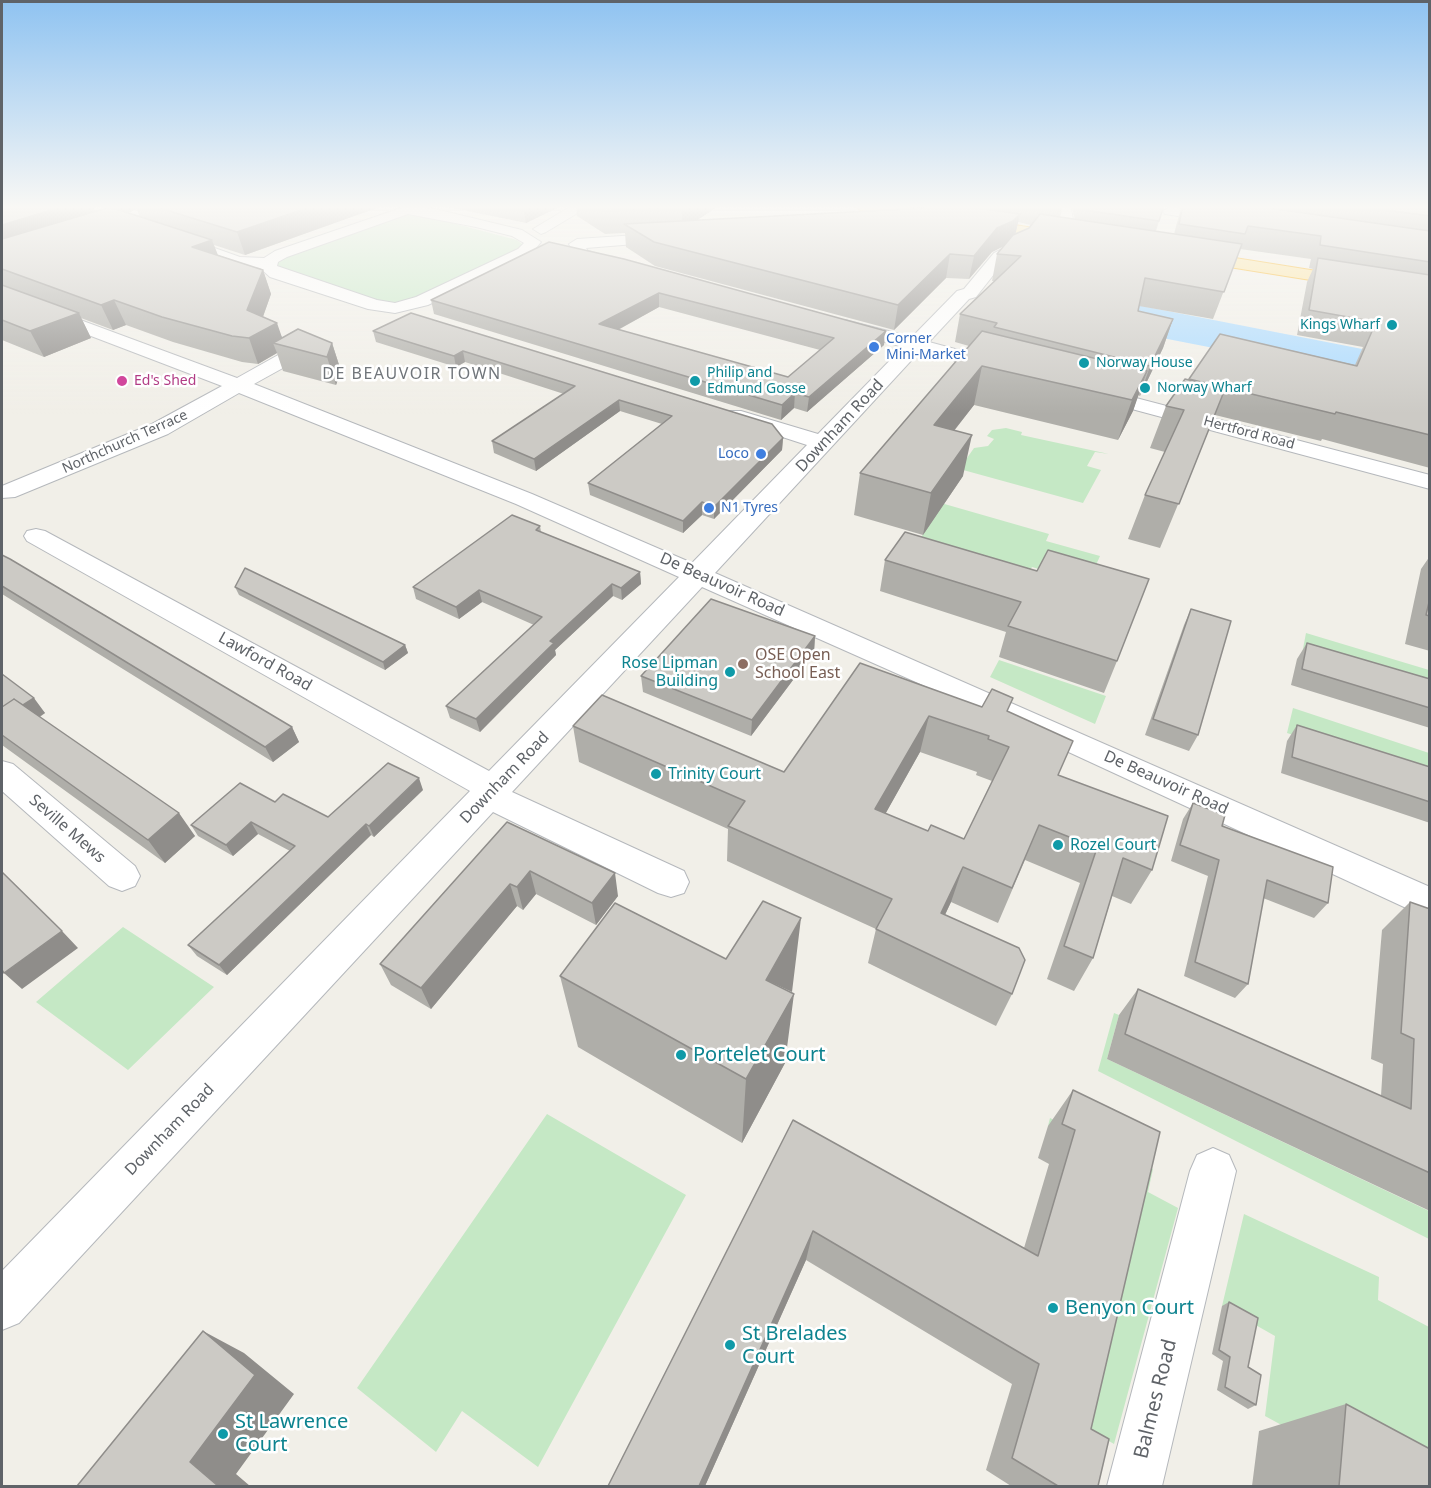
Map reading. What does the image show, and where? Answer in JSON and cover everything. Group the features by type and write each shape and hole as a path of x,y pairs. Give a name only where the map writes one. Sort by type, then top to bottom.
{"highway":[{"path":"1307,274 1430,294"}],"street":[{"path":"280,274 374,305 395,308 412,305 477,274"},
{"name":"Downham Road","path":"2,1306 963,295 970,293 985,278 984,274"},
{"name":"De Beauvoir Road","path":"2,296 524,499 966,692 1430,904"},
{"path":"825,320 1022,373"},
{"name":"Northchurch Terrace","path":"7,492 160,429 303,349"},
{"name":"Hertford Road","path":"1070,386 1430,482"},
{"path":"711,408 823,443"},
{"name":"Lawford Road","path":"36,536 491,792 671,882"},
{"name":"Seville Mews","path":"5,781 122,876"},
{"name":"Balmes Road","path":"1134,1486 1213,1171"}],"green space":[{"path":"299,274 464,274 407,301 381,302"},
{"path":"1006,428 1022,432 1021,435 1109,454 1095,452 1087,466 1101,470 1083,503 945,465 967,458 974,448 988,446 994,439 987,436 992,430"},
{"path":"941,503 1049,534 1046,541 1100,556 1088,583 1032,567 1024,580 898,542 902,536 919,541"},
{"path":"1306,633 1429,670 1429,693 1302,654"},
{"path":"999,660 1106,696 1095,724 990,677"},
{"path":"1293,708 1429,753 1429,780 1287,733"},
{"path":"123,927 214,987 128,1070 36,1002"},
{"path":"1114,1013 1119,1015 1107,1059 1429,1211 1429,1239 1098,1071"},
{"path":"547,1114 686,1195 538,1467 462,1411 436,1452 357,1388"},
{"path":"1050,1118 1153,1169 1148,1192 1178,1208 1114,1444 1065,1415 1048,1126"},
{"path":"1244,1214 1379,1277 1378,1300 1429,1327 1429,1486 1393,1486 1265,1416 1275,1336 1222,1306"}],"water":[{"path":"1070,292 1429,362 1429,390 1147,335"}],"building":[{"path":"17,274 261,274 247,310 277,323 249,338 232,336 162,317 114,300 101,305"},
{"path":"483,274 680,274 886,331 809,397 795,393 782,405 431,300","holes":["659,293 834,338 788,377 599,324"]},
{"path":"780,274 929,274 898,305"},
{"path":"1002,274 1231,274 1224,292 1145,278 1138,311 1173,319 1150,366 994,327 997,323 960,314"},
{"path":"1315,274 1430,275 1430,435 1189,379 1220,334 1357,366 1376,322 1309,310"},
{"path":"2,285 79,313 30,331 2,320"},
{"path":"411,313 772,424 783,438 714,507 702,502 683,521 588,483 672,416 619,400 534,459 492,441 575,386 463,351 454,356 373,331"},
{"path":"298,329 332,343 327,357 273,343"},
{"path":"982,331 1147,371 1132,400 982,366 934,425 972,435 931,493 860,473"},
{"path":"1185,379 1225,389 1179,504 1145,495 1184,410 1166,406"},
{"path":"512,515 540,526 536,530 640,572 621,588 612,584 550,641 554,643 476,719 446,706 542,617 479,590 456,607 413,587"},
{"path":"905,532 1037,571 1048,550 1149,579 1117,661 1008,626 1021,602 885,560"},
{"path":"2,555 292,727 265,747 2,586"},
{"path":"245,568 405,645 383,662 235,587"},
{"path":"1430,598 1430,616 1426,615"},
{"name":"Rose Lipman Building","path":"711,599 815,636 752,720 641,676"},
{"path":"1191,609 1231,621 1198,735 1153,719"},
{"path":"1307,643 1430,679 1430,708 1302,669"},
{"path":"860,663 982,707 992,689 1013,698 1007,711 1073,741 1058,775 1168,816 1152,870 1123,858 1093,958 1064,946 1097,848 1039,825 1012,888 963,867 941,913 1019,948 1025,960 1012,994 876,929 892,899 728,826 745,801 573,726 602,695 784,772","holes":["929,716 989,736 988,739 1009,747 964,839 931,825 928,831 875,809"]},
{"path":"2,674 34,698 23,705 14,699 2,707"},
{"path":"14,699 179,813 148,840 2,735 2,707"},
{"path":"1297,725 1430,767 1430,802 1292,757"},
{"path":"388,763 419,778 369,826 366,824 219,965 188,945 295,846 251,822 226,845 191,825 240,783 275,802 283,794 328,817"},
{"path":"1193,803 1225,815 1222,826 1333,867 1328,903 1267,880 1248,984 1195,962 1219,860 1180,845"},
{"path":"507,822 615,873 592,903 530,871 517,887 510,884 421,988 380,964"},
{"path":"2,872 62,931 4,973 2,970"},
{"path":"763,901 801,918 766,980 794,994 746,1079 560,976 615,903 726,959"},
{"path":"1410,902 1430,909 1430,1173 1125,1034 1138,989 1411,1109 1414,1039 1401,1033"},
{"path":"1073,1090 1160,1132 1091,1429 1109,1439 1098,1486 1058,1486 1012,1458 1039,1364 813,1231 699,1486 608,1486 793,1120 1038,1256 1075,1130 1062,1124"},
{"path":"1229,1302 1258,1318 1248,1367 1261,1375 1256,1405 1225,1387 1230,1357 1219,1350"},
{"path":"203,1331 255,1375 190,1462 218,1486 77,1486"},
{"path":"1346,1404 1430,1449 1430,1486 1339,1486"}],"place":[{"name":"Kings Wharf","path":"1392,325"},
{"name":"Corner Mini-Market","path":"874,347"},
{"name":"Norway House","path":"1084,363"},
{"name":"Ed's Shed","path":"122,381"},
{"name":"Philip and Edmund Gosse","path":"695,381"},
{"name":"Norway Wharf","path":"1145,388"},
{"name":"Loco","path":"761,454"},
{"name":"N1 Tyres","path":"709,508"},
{"name":"OSE Open School East","path":"743,664"},
{"name":"Rose Lipman Building","path":"730,672"},
{"name":"Trinity Court","path":"656,774"},
{"name":"Rozel Court","path":"1058,845"},
{"name":"Portelet Court","path":"681,1055"},
{"name":"Benyon Court","path":"1053,1308"},
{"name":"St Brelades Court","path":"730,1345"},
{"name":"St Lawrence Court","path":"223,1434"}],"district":[{"name":"DE BEAUVOIR TOWN","path":"412,374"}]}
